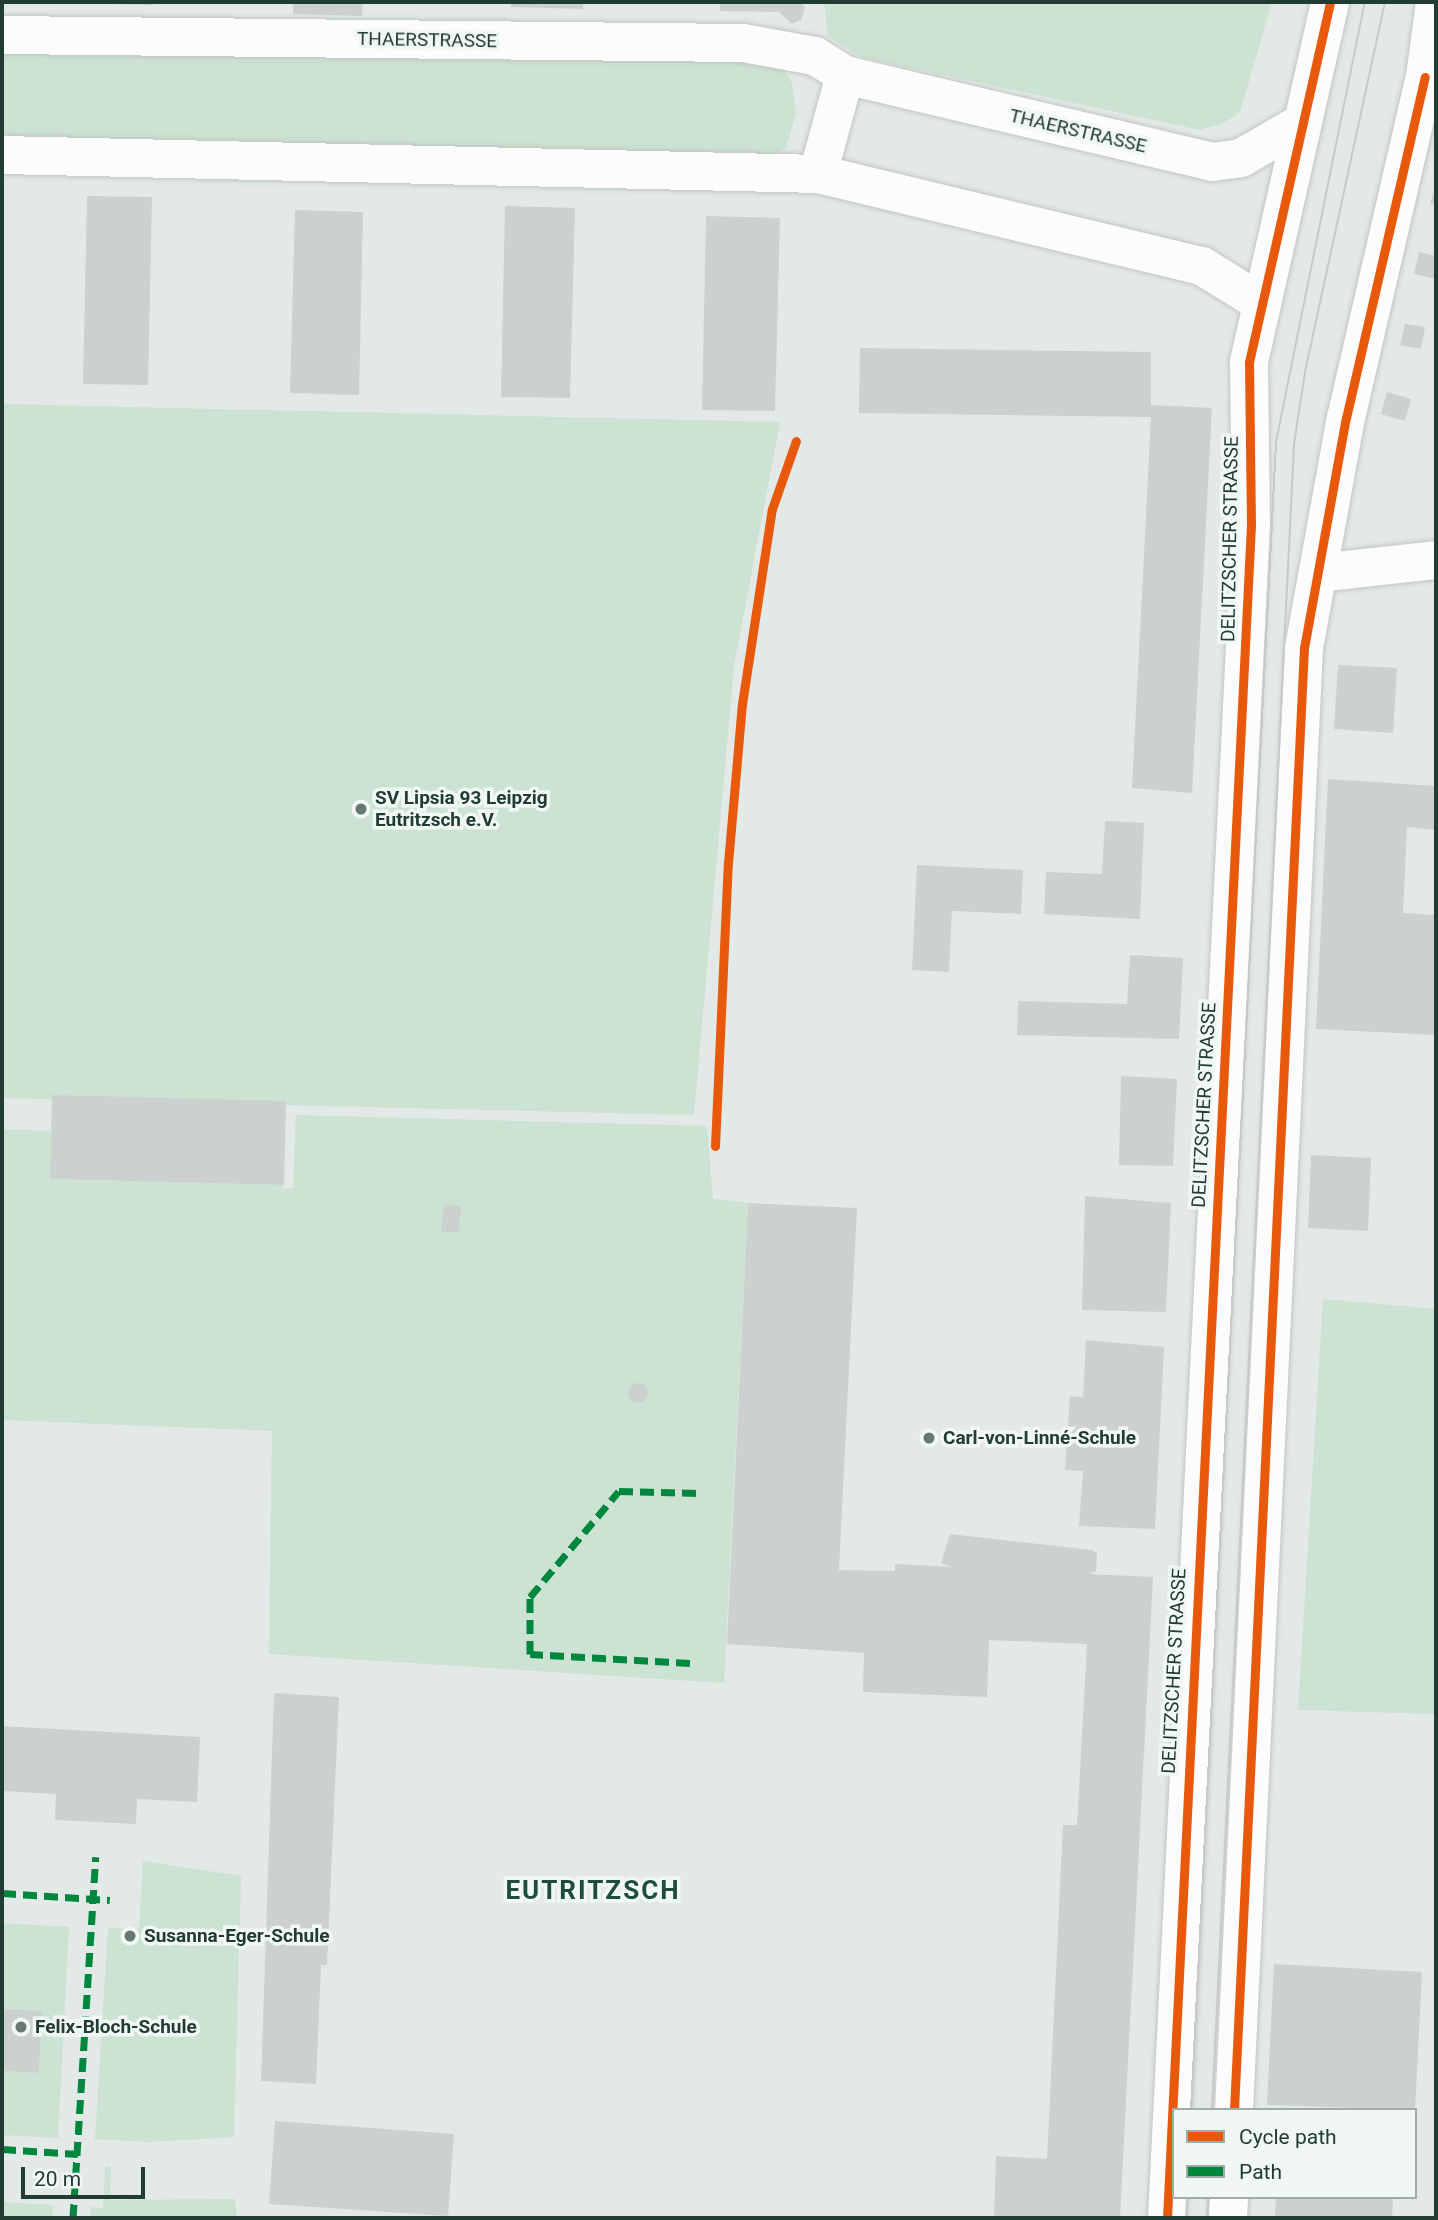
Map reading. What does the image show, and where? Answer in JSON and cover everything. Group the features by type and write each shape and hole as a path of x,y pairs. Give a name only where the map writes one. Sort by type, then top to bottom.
{"main road":[{"name":"DELITZSCHER STRASSE","path":"1172,2108 1251,526 1249,362 1259,302 1330,2"},
{"path":"1234,2108 1304,648 1346,418 1425,77 1435,2"},
{"name":"THAERSTRASSE","path":"2,36 743,43 815,56 845,75 1213,162 1241,158 1303,122"},
{"path":"818,174 845,75"},
{"path":"2,155 818,174 1202,266 1259,302"},
{"path":"1318,573 1436,560"},
{"name":"DELITZSCHER STRASSE","path":"1167,2218 1172,2117"},
{"path":"1228,2218 1229,2199"}],"green space":[{"path":"824,2 1272,2 1240,112 1222,124 1200,130 864,58 828,37"},
{"path":"2,49 764,59 782,66 792,83 796,114 786,148 772,157 2,144"},
{"name":"SV Lipsia 93 Leipzig Eutritzsch e.V.","path":"2,404 780,422 734,666 694,1115 2,1098"},
{"path":"296,1115 707,1126 713,1199 748,1203 724,1683 269,1654 272,1431 2,1420 2,1129 51,1131 51,1179 284,1185 281,1189 293,1188"},
{"path":"1323,1299 1436,1309 1436,1714 1298,1710"},
{"path":"143,1861 241,1876 234,2137 150,2142 95,2139 108,1928 139,1929"},
{"path":"2,1923 69,1927 58,2138 2,2135 2,2071 39,2073 42,2011 2,2009"},
{"path":"105,2166 111,2167 110,2200 235,2199 237,2218 90,2218 91,2207 103,2208"},
{"path":"2,2202 53,2205 52,2218 2,2218"}],"building":[{"path":"106,2 154,2 153,5"},
{"path":"293,2 363,2 362,16 293,14"},
{"path":"511,2 583,2 583,9 511,7"},
{"path":"720,2 801,2 805,8 801,20 792,24 779,12 720,11"},
{"path":"1436,183 1436,205 1430,204"},
{"path":"87,196 152,197 148,385 83,384"},
{"path":"505,206 575,208 570,398 501,397"},
{"path":"295,210 363,212 359,395 290,393"},
{"path":"706,216 780,218 775,411 702,410"},
{"path":"1419,252 1436,256 1436,279 1414,274"},
{"path":"1405,324 1425,327 1421,349 1400,345"},
{"path":"860,348 1151,352 1151,405 1212,408 1192,793 1132,788 1151,417 859,413"},
{"path":"1387,392 1411,399 1405,421 1381,414"},
{"path":"1338,665 1397,668 1393,733 1334,729"},
{"path":"1328,779 1436,786 1436,830 1407,827 1403,913 1436,915 1436,1035 1316,1029"},
{"path":"1105,821 1144,823 1140,919 1044,914 1046,872 1102,874"},
{"path":"917,865 1023,870 1021,914 952,911 949,972 912,970"},
{"path":"1130,955 1183,958 1179,1039 1017,1035 1018,1001 1127,1004"},
{"path":"1121,1076 1177,1079 1173,1166 1119,1165"},
{"path":"52,1095 286,1101 284,1185 50,1179"},
{"path":"1311,1155 1371,1158 1368,1231 1308,1228"},
{"path":"1085,1196 1171,1203 1166,1312 1082,1310"},
{"path":"748,1203 857,1208 839,1570 895,1571 895,1564 952,1567 941,1563 950,1534 1092,1550 1097,1553 1096,1571 1089,1574 1153,1577 1120,2218 994,2218 996,2156 1047,2159 1063,1825 1077,1825 1087,1644 989,1640 987,1697 863,1692 864,1653 727,1644"},
{"path":"444,1204 461,1207 458,1233 441,1231"},
{"path":"1086,1340 1164,1347 1155,1529 1079,1526 1083,1471 1065,1470 1070,1396 1083,1397"},
{"path":"638,1383 645,1386 648,1393 645,1400 638,1403 631,1400 628,1393 631,1386"},
{"path":"274,1693 339,1697 327,1965 321,1965 316,2084 261,2081"},
{"path":"2,1726 200,1737 197,1802 137,1799 136,1824 55,1820 56,1794 2,1791"},
{"path":"1274,1964 1422,1972 1415,2108 1267,2105"},
{"name":"Felix-Bloch-Schule","path":"2,2009 42,2011 39,2073 2,2071"},
{"path":"275,2121 454,2134 448,2216 269,2204"},
{"path":"1276,2199 1393,2199 1392,2218 1275,2218"}],"tram line":[{"path":"1191,2108 1276,442 1365,2"},
{"path":"1212,2108 1294,444 1305,372 1385,2"},
{"path":"1186,2218 1187,2199"},
{"path":"1207,2218 1208,2199"}],"marked path":[{"path":"690,1663 530,1654 530,1597 619,1491 700,1493"},
{"path":"73,2218 96,1857"},
{"path":"2,1893 110,1900"},
{"path":"2,2149 78,2154"}],"cycle path":[{"path":"1172,2108 1251,526 1249,362 1330,2"},
{"path":"1234,2108 1304,648 1346,418 1425,77"},
{"path":"715,1146 728,863 742,704 772,509 796,441"},
{"path":"1167,2218 1172,2117"}],"place":[{"name":"SV Lipsia 93 Leipzig Eutritzsch e.V.","path":"361,809"},
{"name":"Carl-von-Linné-Schule","path":"929,1438"},
{"name":"Susanna-Eger-Schule","path":"130,1936"},
{"name":"Felix-Bloch-Schule","path":"21,2027"}],"district":[{"name":"EUTRITZSCH","path":"593,1891"}]}
